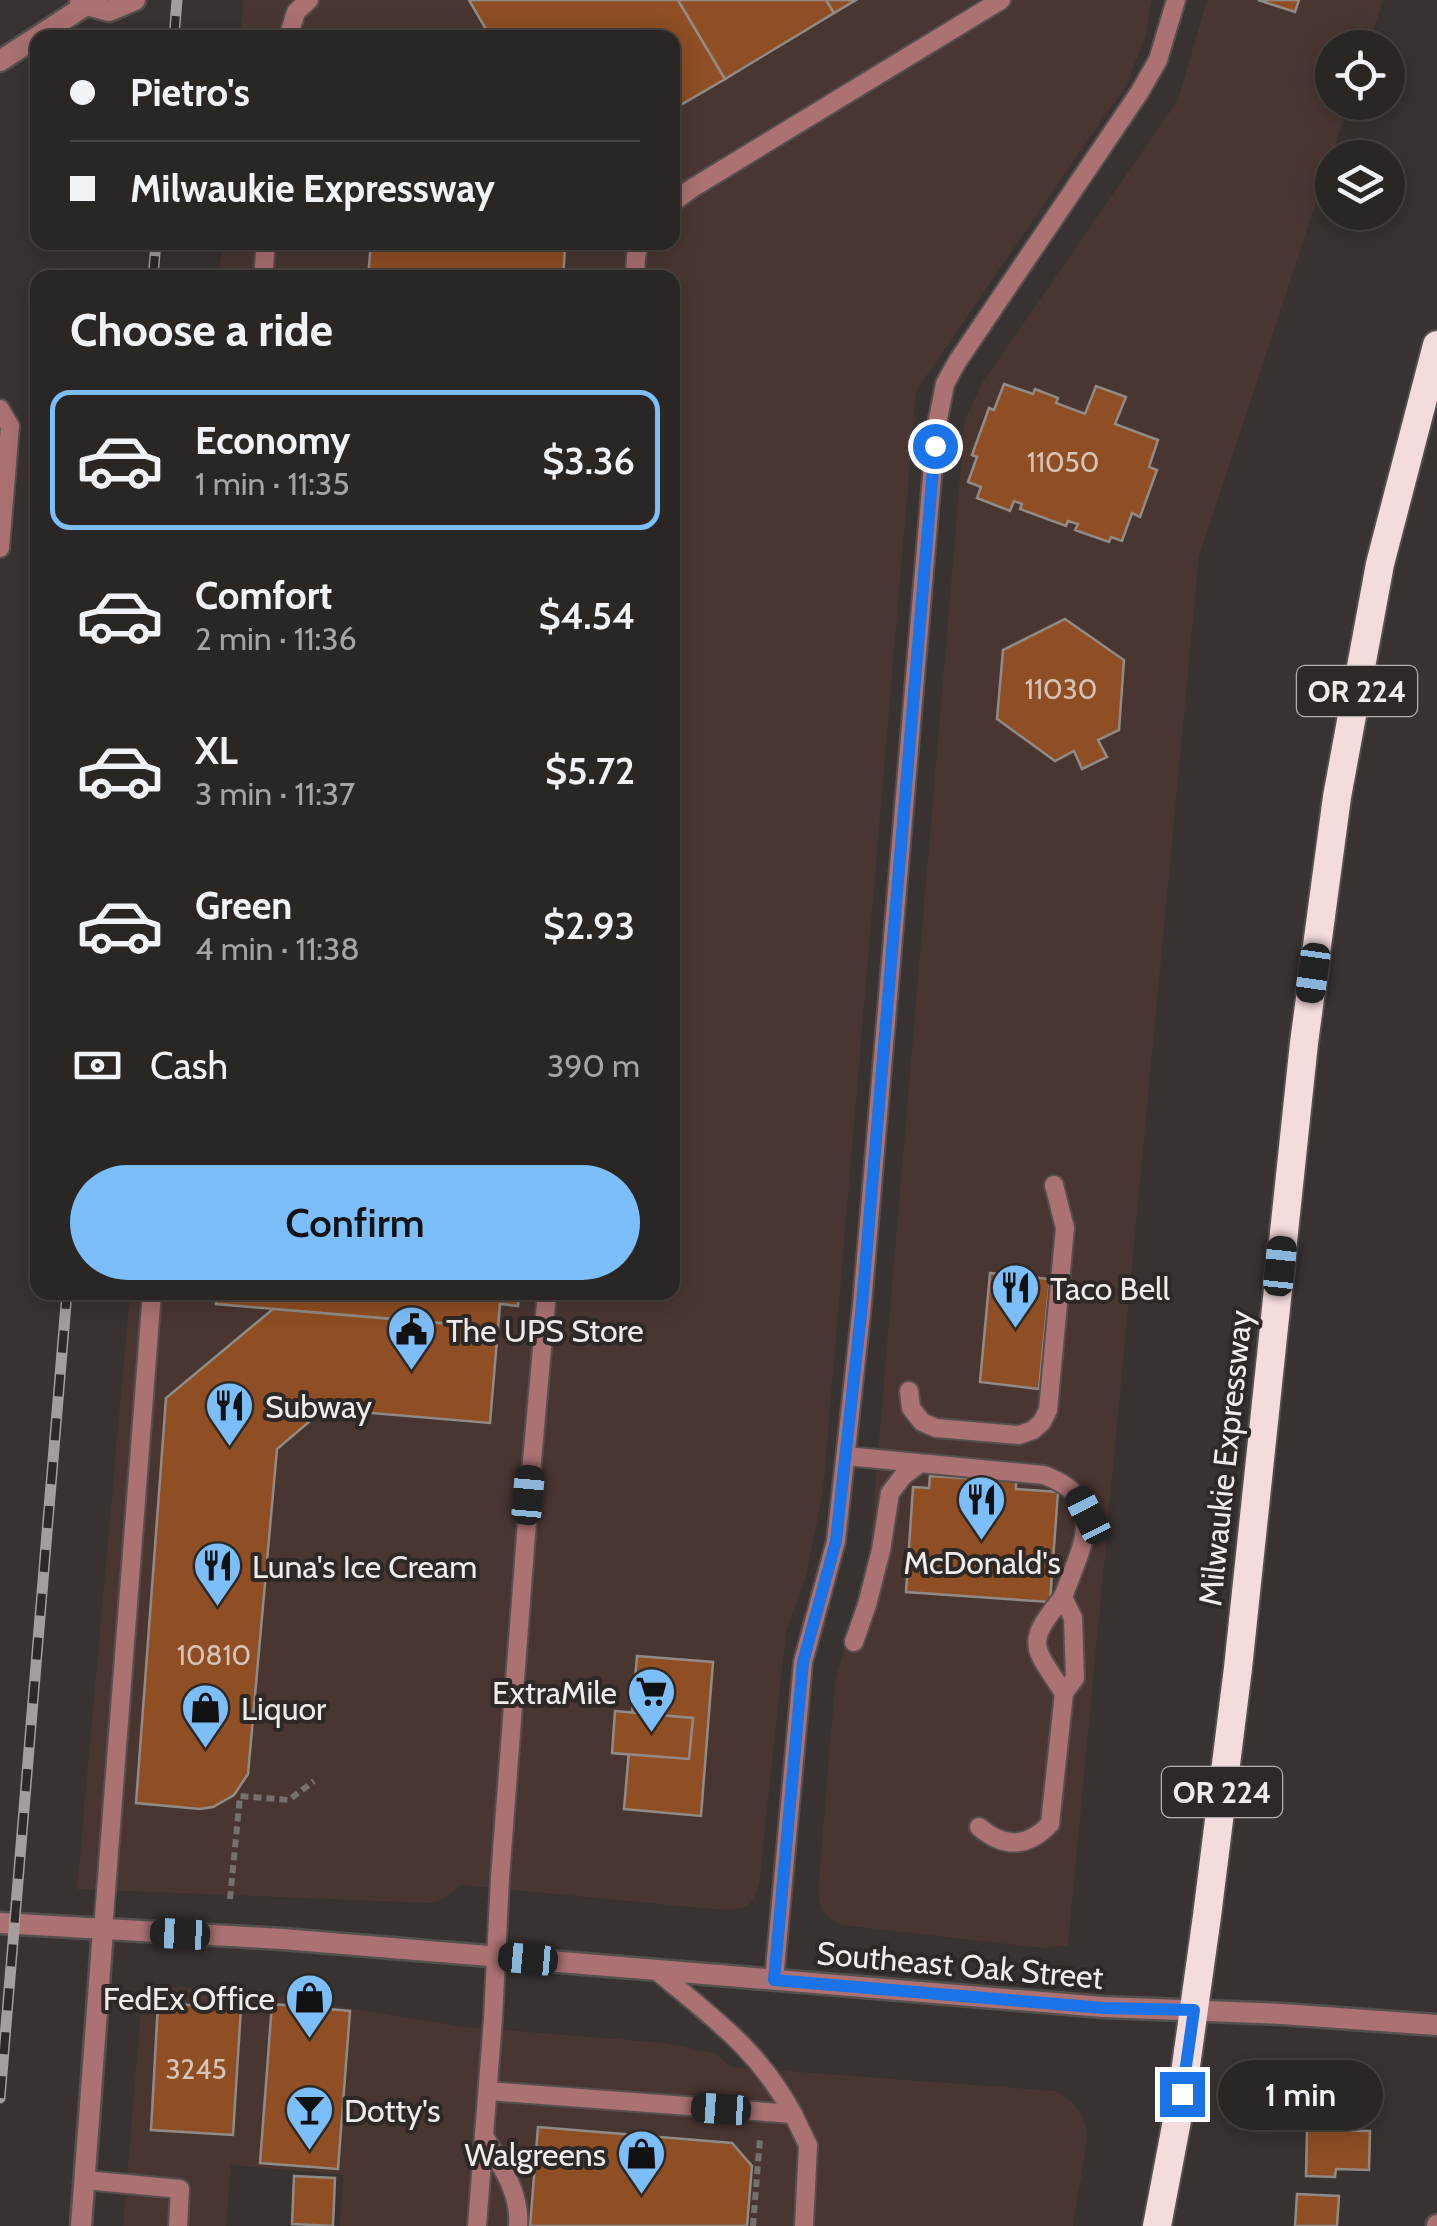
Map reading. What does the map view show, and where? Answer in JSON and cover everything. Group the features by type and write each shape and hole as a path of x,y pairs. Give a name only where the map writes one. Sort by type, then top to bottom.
{"highway":[{"name":"Milwaukie Expressway","path":"1157,2226 1182,2094 1238,1668 1304,1043 1338,797 1380,564 1437,345"}],"street":[{"path":"46,30 86,2 109,11 135,0"},
{"path":"0,61 30,41"},
{"name":"Southeast Oak Street","path":"0,1923 284,1939 1103,2008 1282,2014 1437,2025"},
{"path":"80,2226 103,1930"}],"lane":[{"path":"290,30 296,12 309,0"},
{"path":"680,197 1000,0"},
{"path":"774,1980 803,1662 836,1541 846,1456 936,429 945,384 1139,93 1158,60 1176,0"},
{"path":"0,409 10,426 0,548"},
{"path":"909,1391 911,1408 922,1422 936,1428 1019,1435 1042,1422 1048,1410 1065,1228 1054,1185"},
{"path":"103,1930 151,1300"},
{"path":"477,2226 528,1495 546,1300"},
{"path":"846,1456 1044,1474 1076,1493 1088,1515 1082,1546 1063,1597 1036,1634 1039,1656 1064,1693"},
{"path":"854,1642 881,1550 890,1493 918,1464"},
{"path":"978,1827 992,1838 1014,1844 1040,1835 1050,1824 1064,1693 1075,1678 1073,1618 1063,1597"},
{"path":"657,1971 739,2039 764,2067 793,2114 808,2145 804,2226"},
{"path":"488,2091 793,2114"},
{"path":"484,2136 512,2187 518,2204 518,2226"},
{"path":"84,2180 180,2189 178,2226"}],"path":[{"path":"230,1899 240,1796 289,1800 314,1781"},
{"path":"753,2226 760,2112"}],"shaded area":[{"path":"243,0 1152,0 1145,36 1128,82 916,391 823,1491 806,1576 786,1632 759,1884 747,1907 724,1910 461,1885 442,1900 430,1903 77,1889 129,1300 680,1300 680,270 220,270 221,250 680,250 680,30 241,30"},
{"path":"1207,0 1383,0 1373,30 1315,30 1315,120 1343,120 1337,140 1315,140 1315,206 1199,556 1068,1945 1043,1948 842,1925 821,1908 818,1892 835,1683 870,1548 965,419 983,382 1178,100"},
{"path":"143,1984 264,1995 466,2027 665,2043 715,2053 731,2067 1055,2091 1070,2100 1086,2126 1087,2142 1073,2226 340,2226 343,2175 231,2165 226,2226 123,2226"}],"building":[{"path":"469,0 678,0 725,79 680,105 680,30 486,30"},
{"path":"678,0 826,0 834,13 725,79"},
{"path":"826,0 856,0 834,13"},
{"path":"1258,0 1299,0 1295,12"},
{"path":"370,250 565,250 564,270 369,270"},
{"path":"1004,384 1033,394 1035,389 1058,398 1056,403 1085,414 1096,386 1126,397 1115,424 1158,440 1149,467 1157,470 1140,517 1132,513 1122,541 1111,537 1109,542 1075,530 1078,524 1068,521 1066,526 1020,509 1022,504 1014,501 1010,511 977,498 981,487 968,482 977,457 972,455 989,408 994,410"},
{"path":"1065,619 1124,660 1119,730 1098,740 1107,757 1082,769 1074,751 1055,761 997,719 1003,650"},
{"name":"Taco Bell","path":"990,1273 1050,1279 1039,1389 980,1382"},
{"path":"216,1300 518,1300 518,1306 500,1304 498,1328 216,1304"},
{"path":"273,1309 498,1328 490,1423 324,1409 277,1449 248,1774 234,1795 213,1807 136,1803 166,1398"},
{"name":"McDonald's","path":"930,1476 1016,1481 1016,1489 1058,1492 1050,1602 906,1592 913,1487 929,1488"},
{"path":"637,1656 713,1662 701,1816 624,1809"},
{"name":"ExtraMile","path":"615,1711 693,1718 689,1759 612,1753"},
{"path":"158,2003 241,2008 233,2135 151,2130"},
{"path":"272,2004 350,2011 338,2169 260,2163"},
{"name":"Walgreens","path":"538,2127 732,2143 752,2166 747,2226 530,2226"},
{"path":"1307,2130 1370,2131 1369,2170 1336,2169 1335,2177 1306,2176"},
{"path":"294,2176 335,2178 333,2226 292,2224"},
{"path":"1297,2194 1339,2196 1337,2226 1295,2226"}],"railway":[{"path":"175,30 177,0"},
{"path":"154,270 155,250"},
{"path":"0,2098 66,1300"}],"place":[{"name":"Taco Bell","path":"1015,1330"},
{"name":"The UPS Store","path":"411,1372"},
{"name":"Subway","path":"230,1448"},
{"name":"McDonald's","path":"982,1542"},
{"name":"Luna's Ice Cream","path":"217,1608"},
{"name":"ExtraMile","path":"652,1734"},
{"name":"Liquor","path":"206,1750"},
{"name":"FedEx Office","path":"310,2040"},
{"name":"Dotty's","path":"309,2152"},
{"name":"Walgreens","path":"641,2196"}],"route":[{"path":"935,446 862,1305 836,1541 803,1662 774,1980 1103,2008 1194,2010 1182,2094"}]}
